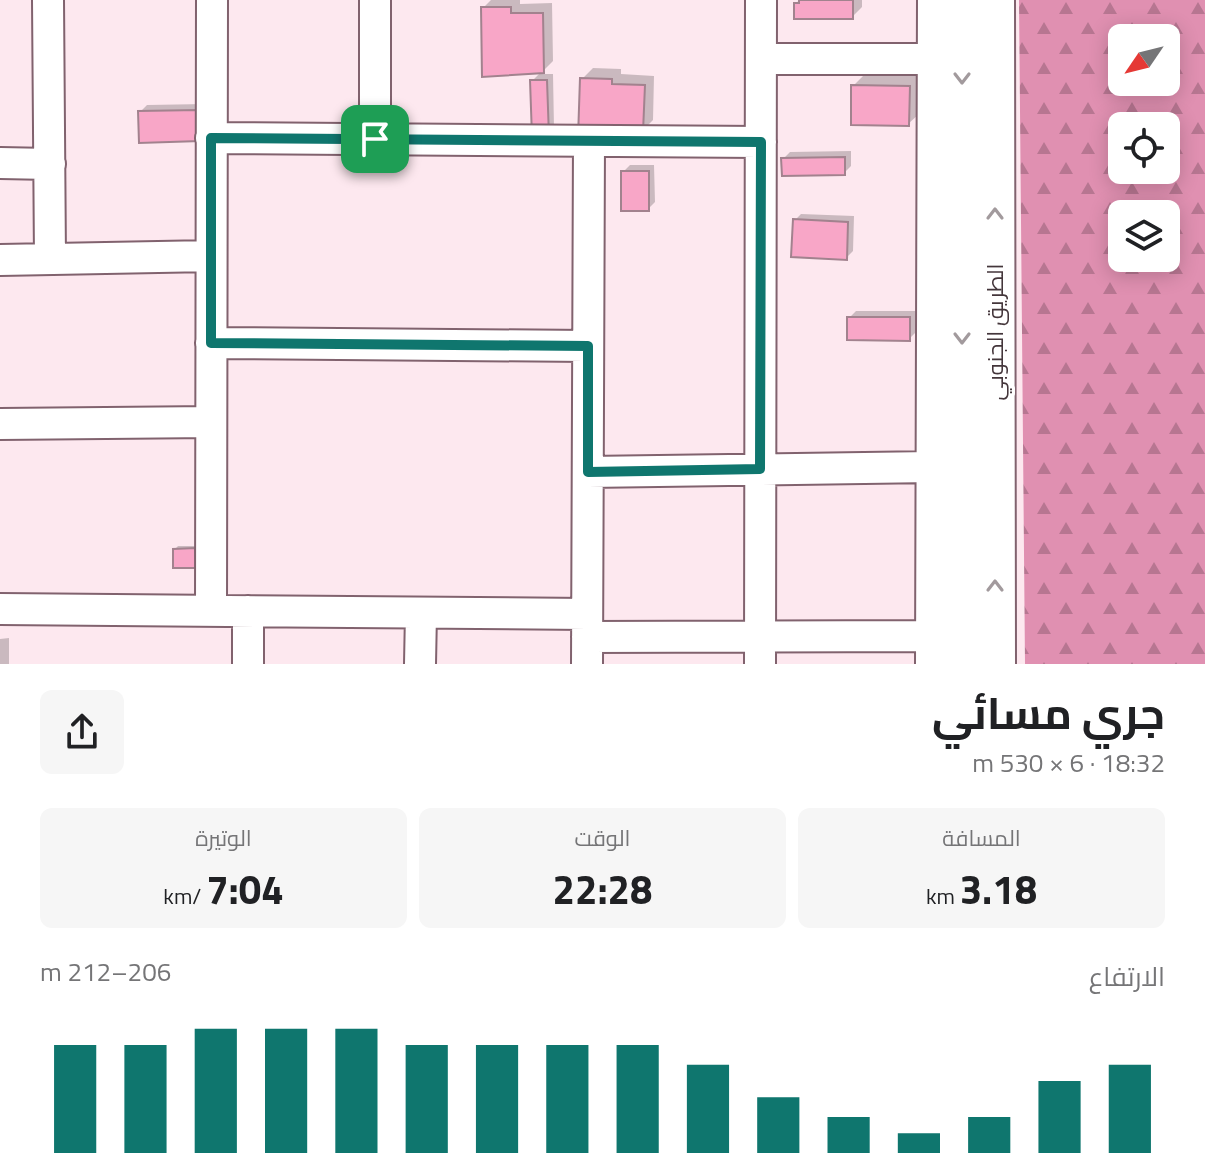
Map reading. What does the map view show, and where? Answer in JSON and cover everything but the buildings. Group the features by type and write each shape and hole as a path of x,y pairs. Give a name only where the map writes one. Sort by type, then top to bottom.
{"main road":[{"name":"الطريق الجنوبي","path":"962,0 962,664"},
{"name":"الطريق الجنوبي","path":"995,0 996,664"}],"street":[{"path":"48,0 50,259"},
{"path":"211,611 212,0"},
{"path":"375,0 375,139"},
{"path":"760,650 761,0"},
{"path":"0,609 421,613 587,638 760,650 931,650 933,0"},
{"path":"761,59 932,59"},
{"path":"211,138 761,142"},
{"path":"587,638 589,141"},
{"path":"0,163 50,164"},
{"path":"0,260 211,256"},
{"path":"211,343 588,346"},
{"path":"0,424 211,422"},
{"path":"588,472 932,467"},
{"path":"248,611 248,664"},
{"path":"420,664 421,613"}],"green space":[{"path":"1019,0 1205,0 1205,664 1025,664"}],"route":[{"path":"211,138 375,139 761,142 760,469 588,472 588,346 211,343 211,138"}]}
